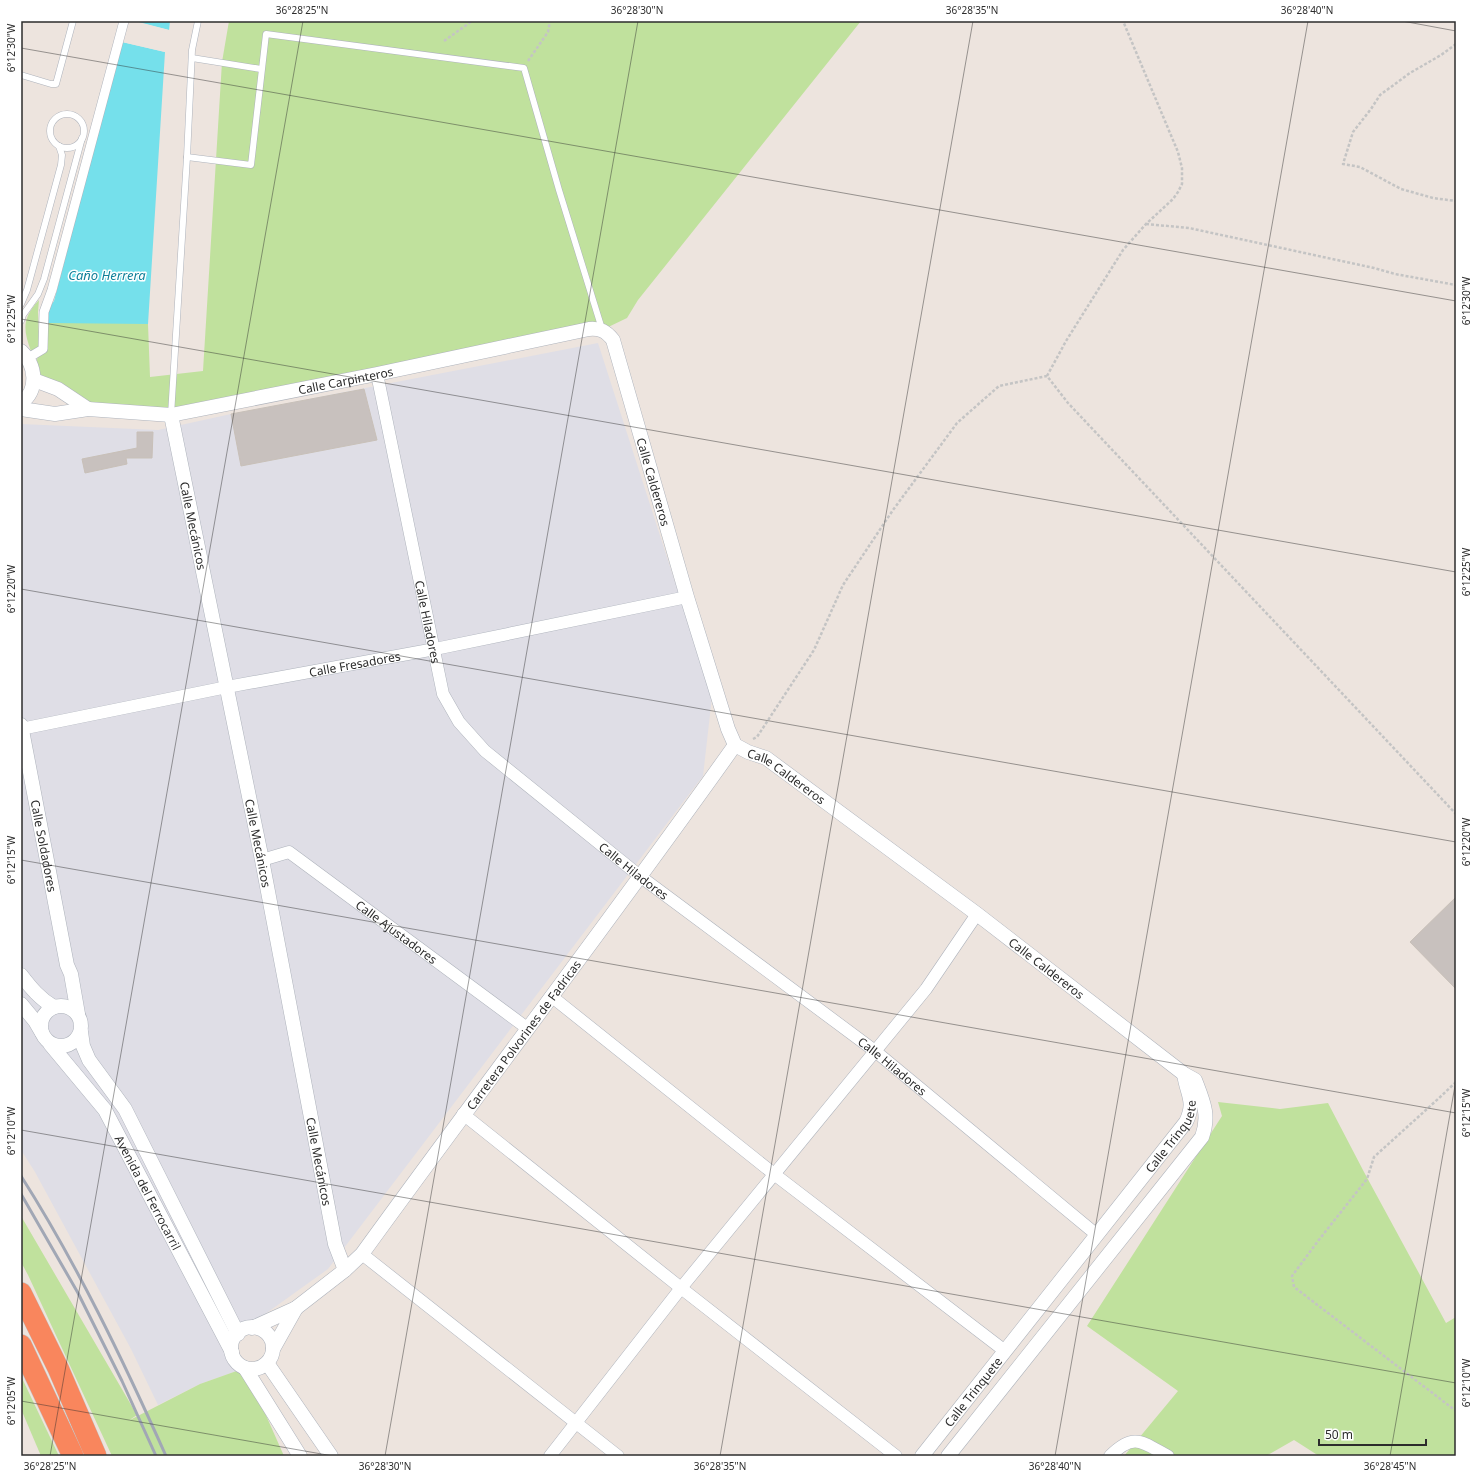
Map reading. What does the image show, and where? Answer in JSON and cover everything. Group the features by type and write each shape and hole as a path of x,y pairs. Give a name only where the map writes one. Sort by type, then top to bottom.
{"highway":[{"path":"21,1293 58,1368 96,1456"},
{"path":"21,1345 73,1456"}],"street":[{"path":"21,403 31,392 34,380 33,369 23,353 43,349 44,312 52,290 124,21"},
{"name":"Calle Carpinteros","path":"88,409 171,415 377,374 589,329 596,328 602,330"},
{"name":"Calle Caldereros","path":"602,330 608,334 612,340 687,597 728,729 735,745 748,752 766,758 977,914 1184,1074"},
{"name":"Calle Hiladores","path":"377,374 444,694 459,722 485,751 641,877 875,1051 1098,1235"},
{"path":"34,380 58,389 88,409"},
{"path":"21,409 55,414 88,409"},
{"name":"Calle Mecánicos","path":"171,415 262,860 335,1244 345,1270"},
{"name":"Calle Fresadores","path":"21,728 227,687 435,649 687,597"},
{"name":"Calle Soldadores","path":"21,728 67,966 71,974 78,1014"},
{"name":"Carretera Polvorines de Fadricas","path":"252,1328 296,1308 345,1270 362,1254 463,1114 641,877 735,745"},
{"name":"Calle Ajustadores","path":"262,860 289,852 527,1028"},
{"path":"550,1456 681,1288 926,989 977,914"},
{"name":"Calle Soldadores","path":"57,1006 66,993 65,975 67,966"},
{"path":"21,975 44,1002 73,1009 78,1014"},
{"path":"551,996 774,1174 1005,1351"},
{"name":"Avenida del Ferrocarril","path":"21,1004 35,1021 46,1039 105,1110 232,1352"},
{"path":"57,1006 49,1010 42,1021 41,1027 46,1039 56,1046 68,1046 74,1043 81,1032"},
{"name":"Avenida del Ferrocarril","path":"78,1014 82,1026 81,1032 84,1046 89,1060 125,1109 238,1334"},
{"name":"Calle Trinquete","path":"922,1456 1186,1122 1191,1113 1191,1102 1184,1074"},
{"name":"Calle Trinquete","path":"948,1456 1202,1137 1206,1127 1207,1116 1195,1080 1184,1074"},
{"path":"463,1114 681,1288 896,1456"},
{"path":"362,1254 618,1456"},
{"name":"Carretera Polvorines de Fadricas","path":"273,1349 296,1308"},
{"path":"244,1368 256,1369 267,1363 270,1359 273,1349 270,1337 259,1329 246,1329 238,1334 232,1345 232,1352 234,1358 244,1368 300,1456"},
{"path":"267,1363 331,1456"},
{"path":"1110,1456 1123,1445 1136,1441 1143,1442 1168,1456"}],"lane":[{"path":"21,75 51,84 56,84 73,21"},
{"path":"171,415 192,58 198,21"},
{"path":"187,157 251,165 266,34 524,68 561,197 602,330"},
{"path":"192,58 261,68"},
{"path":"21,321 23,315 38,294 44,279 82,138 83,127 81,122 75,116 63,114 54,119 50,129 52,140 59,146 70,148 75,146 82,138"},
{"path":"21,304 27,290 61,165 62,155 59,146"}],"path":[{"path":"444,41 472,21"},
{"path":"524,68 548,32 550,21"},
{"path":"735,745 757,737 814,650 843,585 893,510 957,424 999,386 1046,376 1081,316 1123,250 1146,224 1173,199 1178,192 1182,184 1182,168 1178,152 1123,21"},
{"path":"1456,44 1441,55 1410,73 1380,95 1353,132 1343,164 1360,167 1374,176 1407,191 1433,198 1456,201"},
{"path":"1146,224 1189,228 1374,268 1395,274 1456,285"},
{"path":"1046,376 1068,403 1456,814"},
{"path":"1456,1082 1374,1157 1367,1179 1292,1276 1294,1287 1456,1411"}],"shaded area":[{"path":"598,343 712,697 703,776 328,1269 254,1322 232,1352 245,1368 200,1384 158,1405 131,1349 35,1172 21,1150 21,424 158,430 231,414"}],"green space":[{"path":"229,21 861,21 638,300 627,318 602,330 171,415 88,409 34,380 39,347 31,351 26,337 26,324 29,313 39,300 39,343 44,312 148,324 150,377 203,371 222,62"},
{"path":"1218,1102 1280,1109 1328,1103 1446,1323 1456,1317 1456,1456 1319,1456 1294,1440 1266,1456 1124,1456 1178,1391 1087,1326 1222,1116"},
{"path":"21,1216 137,1415 128,1421 200,1384 245,1368 284,1456 112,1456 21,1262"},
{"path":"21,1376 59,1456 41,1456 21,1409"}],"water":[{"path":"135,21 170,21 169,30"},
{"name":"Caño Herrera","path":"122,42 165,52 148,324 48,323 48,309 54,301"}],"pier":[{"path":"133,21 169,30 168,32 134,23"},
{"path":"123,40 165,51 165,52 122,42"}],"building":[{"path":"364,389 377,440 241,466 231,414"},
{"path":"137,432 153,432 152,458 126,458 127,464 85,473 82,459 137,448"},
{"path":"1456,897 1456,989 1410,942"}],"railway":[{"path":"21,1176 42,1209 80,1278 133,1384 166,1456"},
{"path":"21,1194 78,1293 122,1381 156,1456"}]}
